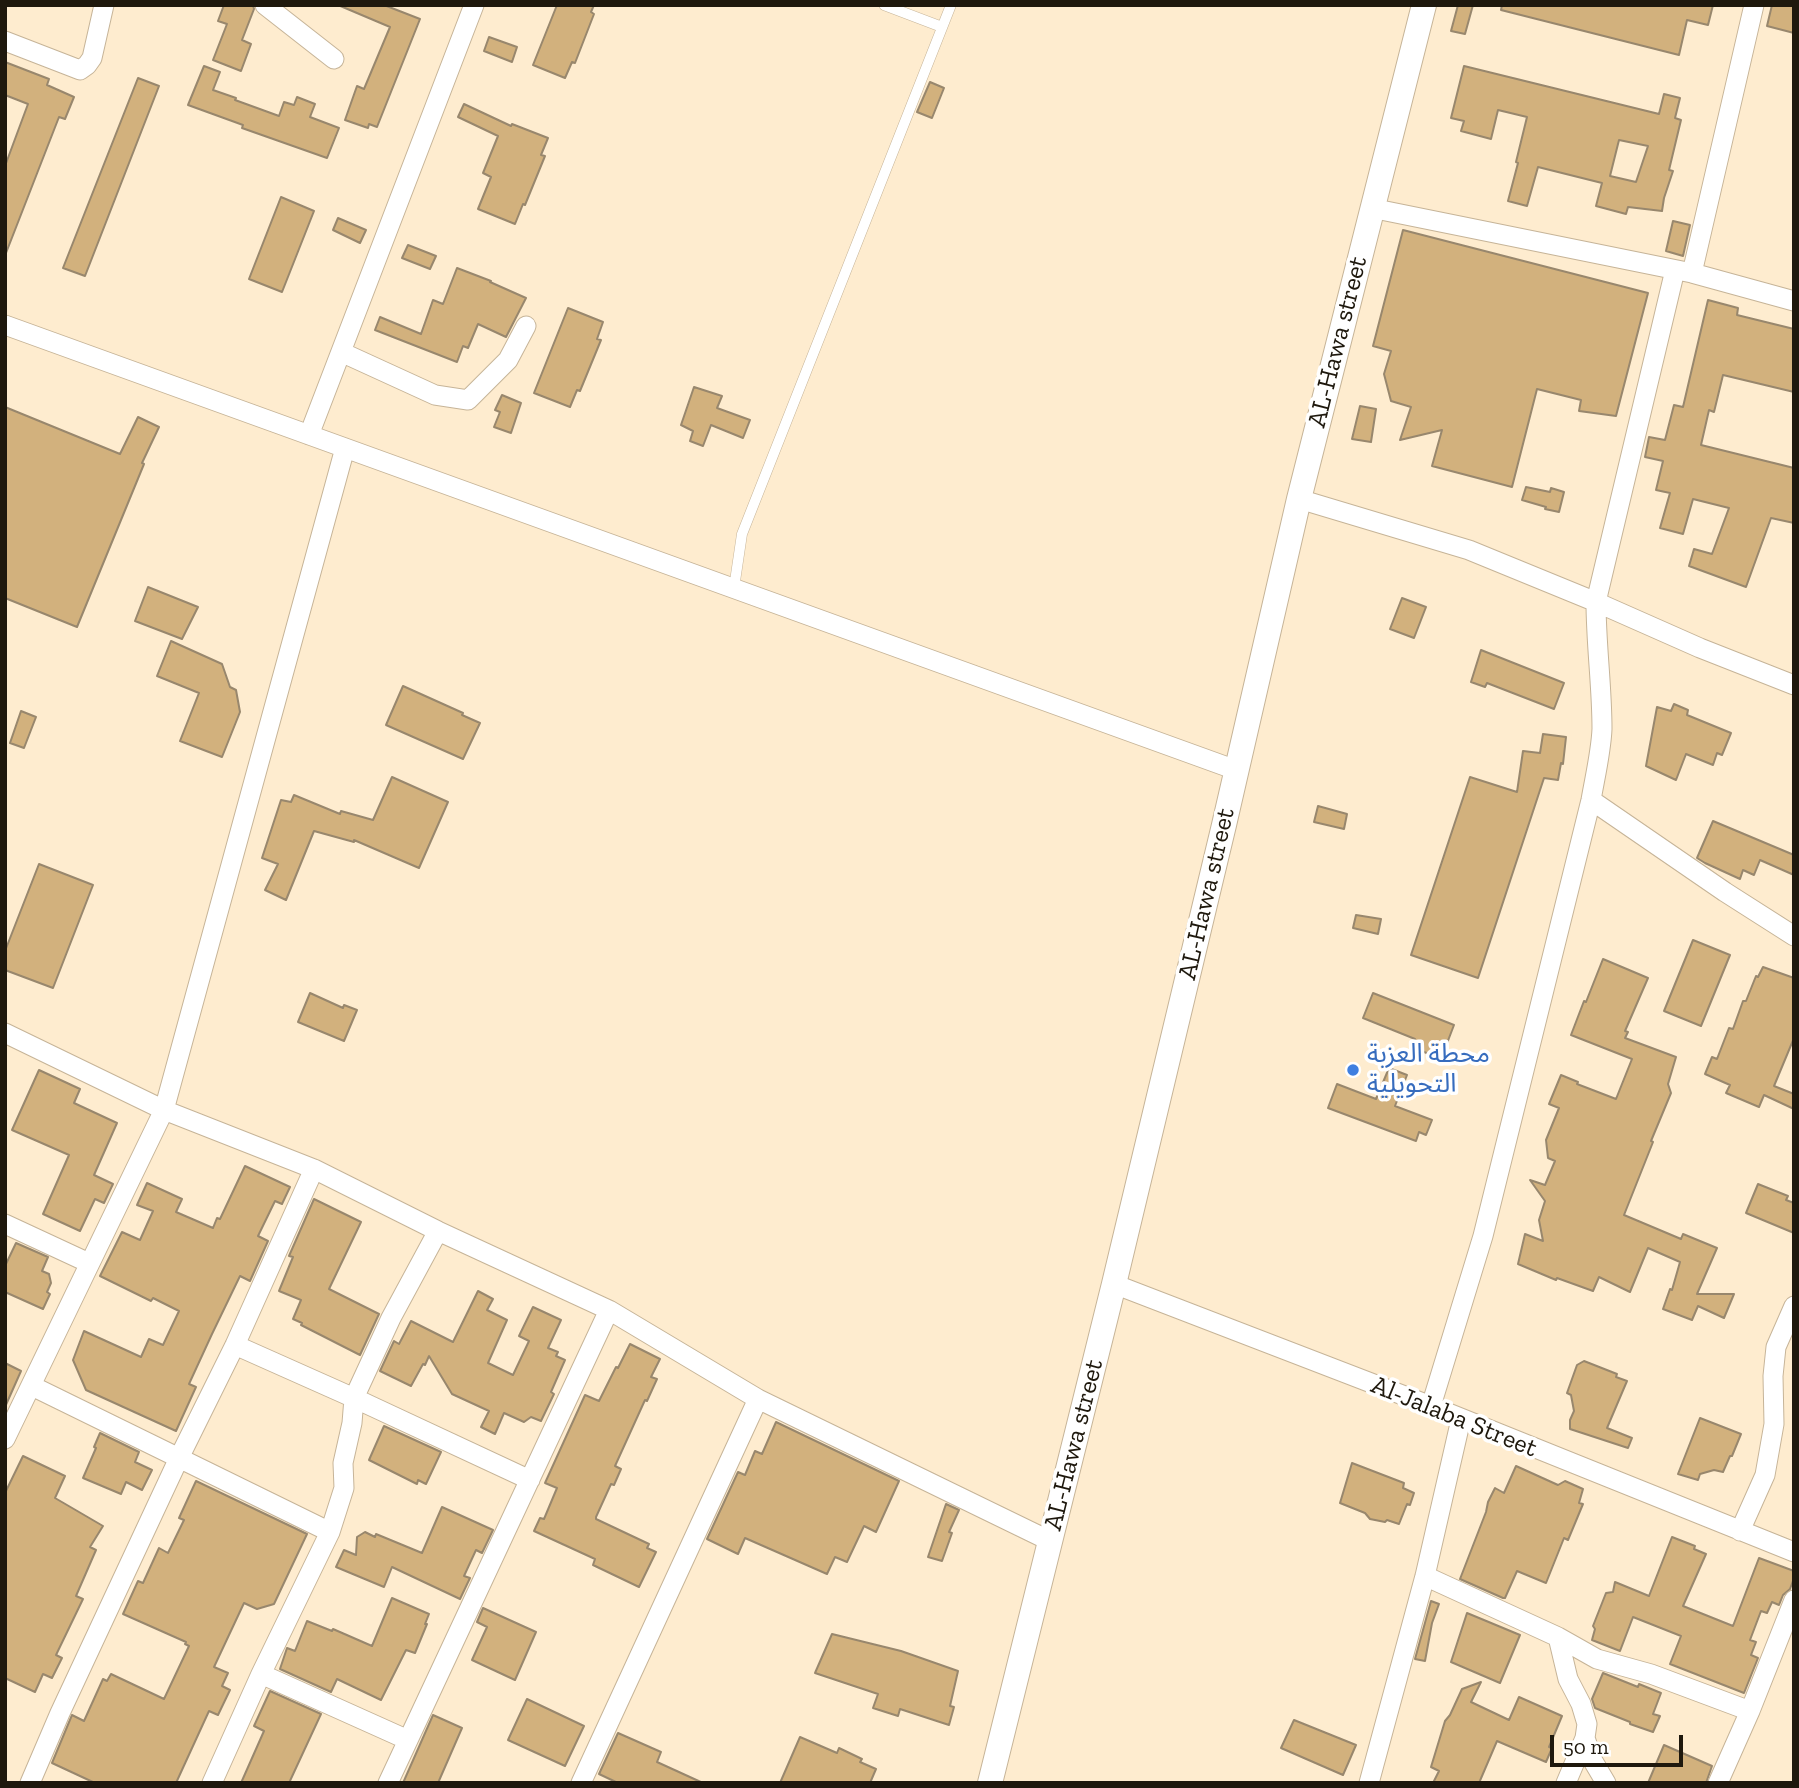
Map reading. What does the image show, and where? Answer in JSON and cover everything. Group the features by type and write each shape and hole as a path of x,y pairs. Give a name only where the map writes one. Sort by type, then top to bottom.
{"street":[{"path":"5,41 80,70 92,58 104,5"},
{"path":"265,5 334,59"},
{"path":"309,435 474,5"},
{"name":"AL-Hawa street","path":"990,1783 1114,1284 1299,499 1424,5"},
{"path":"1431,1406 1483,1236 1591,800 1602,732 1596,602 1754,5"},
{"path":"1371,208 1683,272 1794,301"},
{"path":"5,325 1237,770"},
{"path":"341,352 435,395 468,400 508,360 526,326"},
{"path":"5,1439 164,1110 345,448"},
{"path":"1299,499 1469,550 1794,685"},
{"path":"1591,800 1794,936"},
{"path":"5,1033 164,1110 314,1169 438,1231 609,1310 758,1399 1050,1541"},
{"path":"30,1783 60,1713 314,1169"},
{"path":"5,1224 89,1263"},
{"path":"212,1783 330,1531 344,1488 343,1463 352,1423 354,1398 391,1318 438,1231"},
{"name":"Al-Jalaba Street","path":"1114,1284 1431,1406 1794,1552"},
{"path":"1740,1531 1765,1475 1773,1424 1776,1347 1794,1306"},
{"path":"388,1783 609,1310"},
{"path":"234,1345 530,1480"},
{"path":"32,1386 330,1531"},
{"path":"581,1783 758,1399"},
{"path":"1369,1783 1424,1576 1461,1419"},
{"path":"1424,1576 1558,1637 1597,1659 1651,1674 1749,1712"},
{"path":"1718,1783 1794,1600"},
{"path":"1558,1637 1568,1679 1581,1704 1587,1724 1585,1738 1566,1783"},
{"path":"261,1674 408,1740"},
{"path":"1585,1738 1593,1761 1606,1783"}],"lane":[{"path":"884,5 942,27"},
{"path":"734,588 742,534 951,5"}],"building":[{"path":"224,5 253,5 254,9 242,40 251,44 241,71 213,60 227,24 218,21"},
{"path":"338,5 384,5 420,19 377,127 369,124 368,128 345,120 357,86 364,89 390,27"},
{"path":"557,5 594,5 591,12 594,14 575,63 572,62 565,78 533,65"},
{"path":"1458,5 1473,5 1465,34 1451,31"},
{"path":"1502,5 1713,5 1708,25 1687,20 1679,55 1501,10"},
{"path":"1772,5 1794,5 1794,33 1767,26"},
{"path":"489,37 517,47 512,62 484,51"},
{"path":"5,62 49,79 47,85 74,97 65,119 59,117 6,253 5,166 28,104 5,95"},
{"path":"204,66 220,72 213,90 279,116 284,102 294,105 297,97 315,104 310,117 339,128 327,158 242,128 243,125 188,105"},
{"path":"1464,66 1659,114 1664,94 1680,98 1675,118 1681,120 1669,170 1673,171 1662,211 1628,207 1626,214 1596,206 1602,183 1538,167 1527,206 1508,201 1527,117 1498,110 1491,139 1461,131 1464,121 1451,118","holes":["1619,140 1648,146 1636,182 1610,176"]},
{"path":"138,78 159,86 85,276 63,268"},
{"path":"930,82 944,88 932,118 917,112"},
{"path":"464,104 511,126 512,124 548,138 541,155 545,156 515,224 478,209 491,177 483,173 498,136 458,117"},
{"path":"281,197 314,211 282,292 249,279"},
{"path":"338,218 366,230 360,243 333,230"},
{"path":"1673,221 1690,225 1683,256 1666,251"},
{"path":"1403,230 1648,293 1616,416 1579,411 1581,400 1537,389 1512,487 1432,466 1442,430 1400,440 1411,407 1391,401 1384,374 1391,351 1373,346"},
{"path":"408,245 436,256 430,269 402,258"},
{"path":"457,268 526,298 506,337 478,324 468,348 463,346 457,362 375,330 380,317 421,334 433,300 443,304"},
{"path":"1708,300 1738,308 1737,315 1794,329 1794,392 1723,375 1714,412 1709,410 1701,445 1794,468 1794,523 1771,518 1746,587 1689,566 1694,549 1712,554 1729,508 1693,499 1683,534 1660,528 1670,493 1656,490 1663,461 1645,457 1649,437 1665,440 1674,405 1683,407"},
{"path":"568,308 603,322 597,339 601,340 580,391 577,390 570,407 534,393"},
{"path":"694,387 722,396 717,408 750,420 743,438 711,425 703,446 690,441 693,431 681,425"},
{"path":"502,395 521,403 511,433 494,427 500,412 495,410"},
{"path":"1360,406 1376,409 1371,442 1352,439"},
{"path":"5,407 120,454 138,417 159,427 77,627 5,598"},
{"path":"1526,487 1550,492 1551,488 1564,492 1559,512 1522,500"},
{"path":"148,587 198,607 182,639 135,621"},
{"path":"1402,598 1426,607 1414,638 1390,629"},
{"path":"171,641 222,664 230,687 236,690 240,712 222,757 180,741 199,693 157,676"},
{"path":"1481,650 1564,683 1554,709 1487,683 1485,687 1471,682"},
{"path":"403,686 480,723 463,759 386,725"},
{"path":"1674,704 1688,710 1687,715 1731,733 1722,755 1717,753 1713,765 1686,754 1676,780 1646,766 1657,707 1671,711"},
{"path":"21,711 36,717 24,748 10,743"},
{"path":"1543,734 1566,737 1563,764 1561,763 1558,780 1544,778 1478,978 1411,955 1470,777 1517,792 1523,751 1540,753"},
{"path":"392,777 448,802 419,868 354,840 314,831 286,900 265,890 278,864 262,858 281,800 291,802 294,795 340,814 341,811 373,820"},
{"path":"1318,806 1347,814 1344,829 1314,822"},
{"path":"1713,821 1794,855 1794,875 1760,860 1754,875 1743,870 1740,879 1697,858"},
{"path":"39,864 93,885 53,988 5,970 5,951"},
{"path":"1356,915 1381,919 1378,934 1353,928"},
{"path":"1693,940 1730,955 1701,1026 1664,1011"},
{"path":"1603,959 1648,978 1625,1031 1628,1032 1625,1038 1676,1057 1668,1084 1671,1093 1624,1215 1681,1239 1683,1234 1717,1248 1697,1294 1734,1294 1724,1318 1698,1306 1692,1320 1663,1309 1680,1262 1648,1248 1630,1292 1599,1277 1593,1291 1557,1278 1556,1280 1518,1264 1525,1234 1543,1241 1539,1220 1545,1201 1530,1180 1545,1185 1555,1161 1548,1158 1546,1140 1559,1108 1549,1104 1561,1075 1616,1099 1632,1059 1571,1035"},
{"path":"1763,967 1794,978 1794,1038 1774,1086 1794,1094 1794,1109 1764,1095 1759,1107 1726,1093 1730,1085 1705,1074 1712,1057 1717,1059 1729,1028 1733,1029 1743,1001 1746,1001 1756,976 1758,977"},
{"path":"310,993 343,1008 344,1005 357,1010 344,1041 298,1022"},
{"path":"1373,993 1454,1025 1441,1059 1412,1047 1415,1039 1363,1018"},
{"path":"1389,1068 1407,1075 1395,1106 1432,1120 1426,1135 1419,1132 1416,1141 1328,1108 1337,1084 1376,1099"},
{"path":"39,1070 80,1089 74,1103 117,1123 94,1175 113,1184 104,1203 95,1199 80,1231 43,1214 69,1155 12,1130"},
{"path":"245,1166 290,1187 282,1204 275,1201 258,1236 268,1241 250,1281 240,1276 212,1334 189,1384 196,1387 176,1431 86,1390 73,1360 84,1331 141,1357 149,1339 163,1345 179,1311 153,1298 151,1301 100,1276 122,1232 140,1240 153,1211 137,1205 147,1183 182,1199 176,1212 213,1228"},
{"path":"1758,1184 1788,1196 1786,1200 1794,1203 1794,1233 1746,1213"},
{"path":"314,1199 361,1222 329,1289 379,1314 360,1355 293,1319 301,1300 279,1291 293,1257 289,1256"},
{"path":"16,1243 48,1257 42,1271 49,1274 51,1283 47,1292 50,1294 43,1309 5,1292 5,1266"},
{"path":"478,1291 493,1299 487,1310 507,1320 488,1363 513,1375 529,1341 519,1336 533,1307 561,1320 548,1348 558,1352 556,1356 565,1360 551,1392 554,1394 541,1421 531,1417 524,1422 504,1413 495,1434 481,1427 489,1411 452,1394 429,1356 411,1386 380,1371 394,1341 399,1344 411,1321 453,1342"},
{"path":"630,1344 660,1359 651,1377 657,1379 615,1466 621,1469 614,1485 611,1484 596,1519 649,1544 647,1548 656,1552 639,1587 593,1565 595,1559 534,1531 540,1518 544,1519 557,1488 545,1483 585,1395 599,1401"},
{"path":"1584,1361 1617,1374 1616,1377 1627,1381 1607,1428 1632,1438 1628,1448 1570,1429 1574,1411 1571,1395 1567,1393 1577,1365"},
{"path":"5,1363 21,1371 5,1407"},
{"path":"1700,1418 1741,1434 1723,1472 1714,1470 1700,1474 1698,1480 1678,1474"},
{"path":"776,1422 899,1481 876,1532 864,1526 847,1562 835,1557 827,1574 745,1538 738,1554 707,1539 738,1472 745,1475 755,1451 762,1454"},
{"path":"384,1426 441,1452 426,1484 418,1480 417,1484 369,1460"},
{"path":"100,1433 139,1452 135,1462 152,1470 142,1490 126,1482 121,1494 83,1478"},
{"path":"23,1456 65,1476 55,1498 103,1526 90,1547 96,1550 76,1596 83,1599 56,1655 62,1658 52,1678 43,1674 35,1692 5,1678 5,1493"},
{"path":"1352,1463 1404,1483 1403,1488 1414,1493 1399,1524 1370,1519 1365,1513 1340,1503"},
{"path":"1516,1466 1558,1485 1565,1481 1583,1489 1579,1503 1583,1504 1568,1540 1564,1538 1546,1583 1517,1571 1503,1598 1460,1579 1488,1502 1495,1488 1504,1493"},
{"path":"196,1481 307,1534 274,1604 257,1609 244,1603 214,1667 228,1673 222,1686 230,1690 218,1715 209,1711 176,1783 95,1783 52,1763 72,1715 84,1721 103,1679 107,1681 111,1674 164,1699 189,1646 186,1642 123,1614 138,1581 143,1583 159,1548 168,1553 184,1520 179,1518"},
{"path":"946,1504 959,1510 949,1532 952,1533 942,1561 928,1557"},
{"path":"442,1507 493,1530 482,1553 476,1550 464,1576 470,1578 460,1599 392,1567 384,1587 336,1567 344,1550 356,1555 357,1537 365,1532 422,1553"},
{"path":"1672,1537 1695,1546 1694,1549 1706,1554 1683,1606 1733,1626 1759,1558 1794,1571 1790,1589 1783,1595 1779,1605 1772,1602 1767,1613 1761,1611 1750,1640 1756,1642 1751,1655 1758,1658 1744,1693 1670,1664 1681,1636 1633,1617 1620,1651 1592,1640 1595,1629 1593,1626 1606,1593 1613,1592 1615,1582 1649,1596"},
{"path":"392,1598 429,1614 415,1653 406,1650 381,1700 337,1679 331,1692 280,1669 287,1648 295,1651 307,1621 372,1646"},
{"path":"1431,1601 1439,1604 1432,1623 1425,1661 1415,1659"},
{"path":"483,1608 536,1632 515,1680 472,1660 487,1627 477,1622"},
{"path":"1467,1613 1520,1635 1500,1683 1451,1662"},
{"path":"832,1634 901,1651 958,1671 950,1706 954,1707 949,1725 900,1709 898,1716 873,1708 878,1694 815,1673"},
{"path":"1603,1673 1661,1693 1653,1714 1660,1716 1653,1732 1595,1708 1592,1699"},
{"path":"1481,1682 1471,1702 1509,1720 1519,1697 1562,1716 1546,1762 1497,1741 1479,1783 1433,1783 1439,1771 1431,1767 1445,1721 1462,1689"},
{"path":"270,1691 321,1714 289,1783 241,1783 264,1731 254,1726"},
{"path":"527,1699 584,1726 565,1766 508,1740"},
{"path":"433,1715 462,1728 438,1783 403,1783"},
{"path":"1294,1720 1356,1745 1343,1775 1281,1748"},
{"path":"618,1733 661,1752 657,1762 703,1783 618,1783 599,1774"},
{"path":"800,1737 837,1753 839,1748 862,1759 860,1762 876,1769 870,1783 780,1783"},
{"path":"1664,1745 1712,1766 1706,1783 1648,1783"}],"place":[{"name":"محطة العزبة التحويلية","path":"1353,1070"}]}
